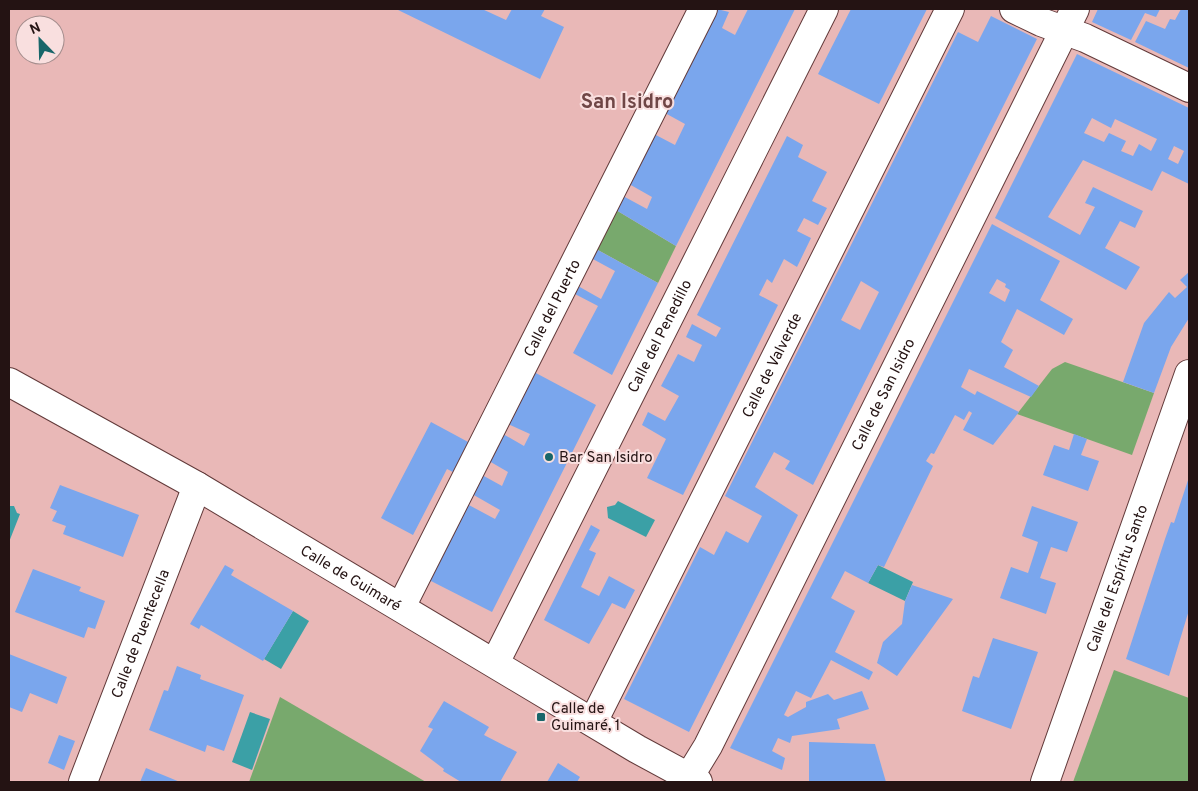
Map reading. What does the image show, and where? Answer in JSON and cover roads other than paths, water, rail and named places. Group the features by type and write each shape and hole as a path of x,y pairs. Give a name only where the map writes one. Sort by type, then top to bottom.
{"street":[{"name":"Calle del Puerto","path":"401,607 703,9"},
{"name":"Calle del Penedillo","path":"496,664 824,9"},
{"name":"Calle de Valverde","path":"593,722 950,9"},
{"path":"1014,9 1042,22 1070,20 1085,38 1189,88"},
{"name":"Calle de San Isidro","path":"691,781 1070,20"},
{"name":"Calle del Espíritu Santo","path":"1045,782 1189,374"},
{"name":"Calle de Guimaré","path":"9,382 197,486 691,781"},
{"name":"Calle de Puentecella","path":"83,782 197,486"}],"water":[{"path":"618,501 655,520 646,537 608,518 607,507 615,505"},
{"path":"9,506 14,506 17,513 20,514 9,542"},
{"path":"878,565 913,582 905,601 868,583"},
{"path":"293,611 309,621 281,669 264,659"},
{"path":"250,712 270,719 252,770 232,762"}],"place":[{"name":"Bar San Isidro","path":"549,457"},
{"name":"Calle de Guimaré, 1","path":"541,717"}],"district":[{"name":"San Isidro","path":"627,101"}]}
